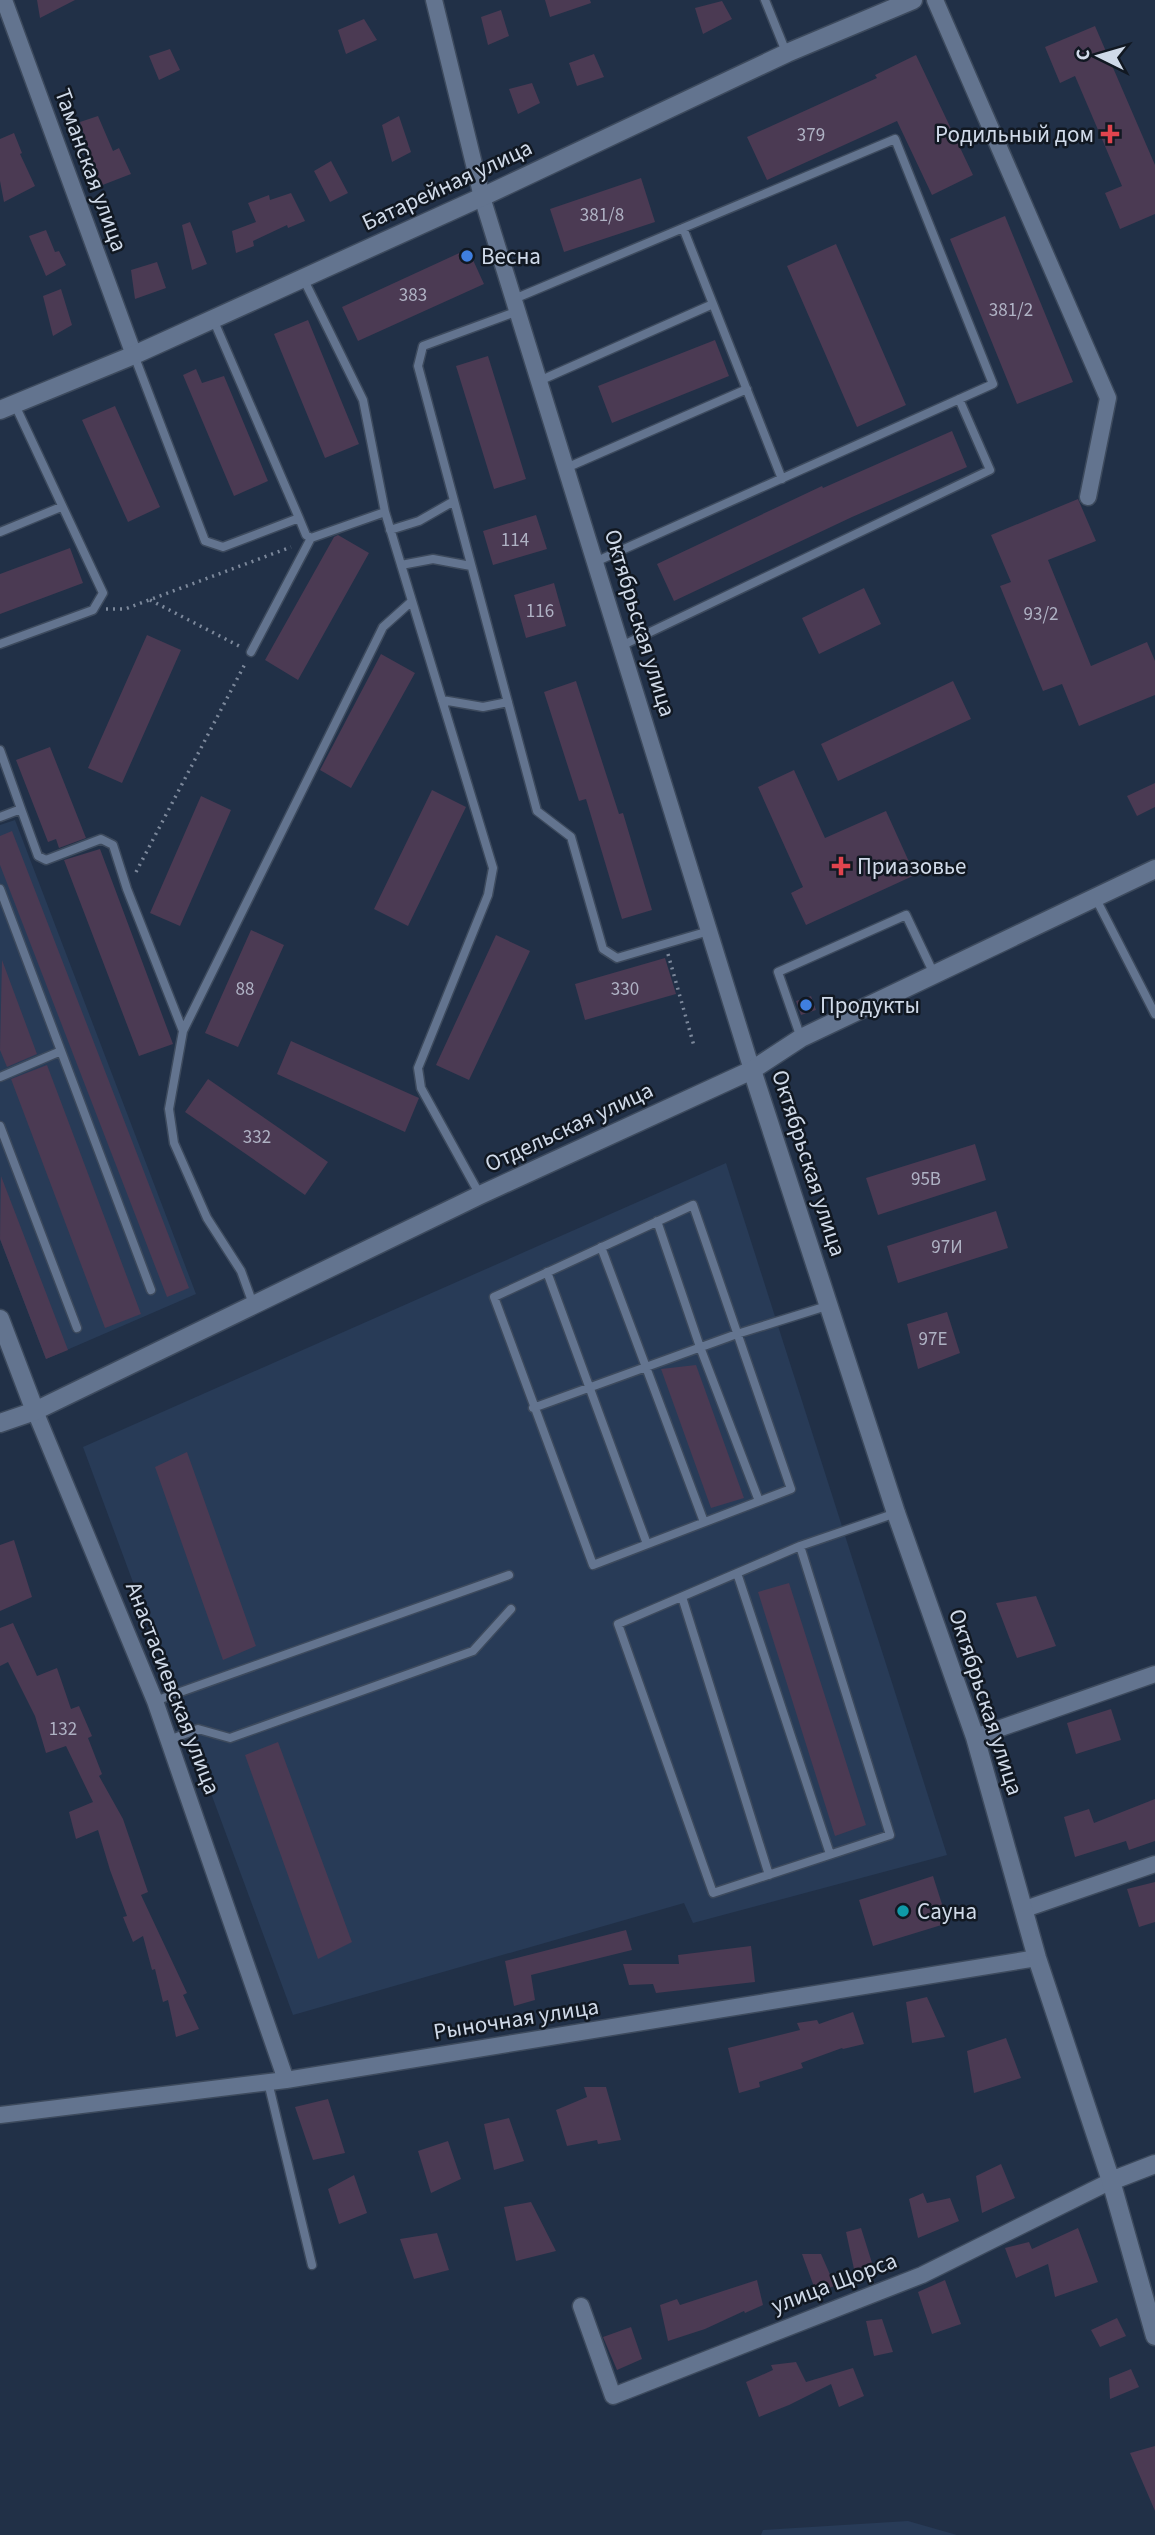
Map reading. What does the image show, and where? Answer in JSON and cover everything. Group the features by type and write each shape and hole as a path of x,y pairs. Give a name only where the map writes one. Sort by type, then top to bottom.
{"street":[{"name":"Таманская улица","path":"4,0 134,355"},
{"name":"Октябрьская улица","path":"434,0 482,197 752,1070 896,1513 975,1737 1037,1958 1111,2181 1155,2336"},
{"name":"Батарейная улица","path":"7,407 134,355 482,197 787,53 913,0"},
{"path":"935,0 1108,398 1087,497"},
{"name":"Отдельская улица","path":"0,1423 35,1411 480,1195 752,1070 801,1038 1155,869"},
{"name":"Анастасиевская улица","path":"0,1319 35,1411 155,1701 286,2080"},
{"path":"975,1737 1155,1674"},
{"path":"1025,1909 1155,1864"},
{"name":"Рыночная улица","path":"0,2115 286,2080 1037,1958"},
{"name":"улица Щорса","path":"581,2306 613,2396 922,2275 1111,2181 1155,2164"}],"lane":[{"path":"765,0 787,53"},
{"path":"595,562 993,384 895,139 683,228 423,346 418,366 537,811 571,837 603,949 617,958 709,931"},
{"path":"683,228 782,479"},
{"path":"303,278 363,400 385,512 493,868 488,895 418,1068 421,1088 480,1195"},
{"path":"539,381 713,304"},
{"path":"213,319 308,536"},
{"path":"134,355 205,541 223,547 299,518"},
{"path":"566,468 747,389"},
{"path":"621,646 990,470 959,399"},
{"path":"0,644 93,610 103,593 61,507 7,407"},
{"path":"390,530 419,521 454,500"},
{"path":"0,532 61,507"},
{"path":"251,652 308,536 385,512"},
{"path":"401,565 433,559 471,566"},
{"path":"254,1305 241,1271 207,1218 174,1143 169,1109 176,1059 183,1031 383,627 412,601"},
{"path":"442,700 483,707 508,702"},
{"path":"0,750 38,856 46,860 101,839 113,845 127,889 183,1031"},
{"path":"0,817 21,809"},
{"path":"0,889 151,1290"},
{"path":"1095,897 1155,1014"},
{"path":"801,1038 778,972 906,915 934,974"},
{"path":"0,1077 61,1051"},
{"path":"0,1126 77,1328"},
{"path":"693,1205 791,1489 593,1565 494,1297 657,1221 693,1205"},
{"path":"657,1221 700,1347 759,1501"},
{"path":"601,1247 704,1522"},
{"path":"547,1272 647,1544"},
{"path":"533,1408 737,1334 830,1305"},
{"path":"800,1546 890,1835 713,1893 618,1624 800,1546 896,1513"},
{"path":"737,1573 830,1854"},
{"path":"155,1701 509,1575"},
{"path":"682,1597 769,1875"},
{"path":"169,1740 198,1729 230,1738 473,1651 511,1609"},
{"path":"268,2082 312,2265"}],"path":[{"path":"93,610 125,609 290,547 308,536"},
{"path":"127,889 251,652 150,600"},
{"path":"657,946 669,955 694,1046"}],"shaded area":[{"path":"15,820 196,1294 46,1359 0,1239 0,825"},
{"path":"726,1163 947,1855 693,1923 684,1903 293,2015 83,1447"},
{"path":"908,2521 957,2535 761,2535 763,2530"}],"building":[{"path":"37,0 75,0 40,18"},
{"path":"545,0 590,0 591,3 550,17"},
{"path":"722,1 732,19 703,34 695,8"},
{"path":"501,10 509,36 488,45 481,17"},
{"path":"364,19 377,40 346,54 338,30"},
{"path":"1095,26 1155,165 1155,214 1120,229 1105,193 1122,186 1075,76 1060,83 1045,47"},
{"path":"170,49 180,70 159,80 149,56"},
{"path":"594,54 604,77 577,86 569,63"},
{"path":"916,55 973,175 932,195 897,121 767,180 747,137 877,78 875,75"},
{"path":"532,83 540,103 518,114 509,89"},
{"path":"98,116 113,151 119,148 131,174 100,186 89,161 92,160 80,122"},
{"path":"399,116 411,152 392,162 382,125"},
{"path":"14,133 22,153 20,154 35,186 4,202 0,181 0,139"},
{"path":"331,161 348,193 330,202 314,171"},
{"path":"641,178 655,222 564,252 550,209"},
{"path":"291,193 305,221 288,228 287,225 253,241 254,246 236,253 232,231 256,222 248,203 269,195 270,200"},
{"path":"1005,216 1073,382 1017,404 950,239"},
{"path":"190,222 207,264 192,270 182,225"},
{"path":"46,230 55,252 59,251 66,265 46,276 29,236"},
{"path":"836,244 906,405 857,427 787,266"},
{"path":"468,249 484,284 358,341 342,307"},
{"path":"157,262 166,288 135,299 131,270"},
{"path":"61,289 72,325 53,336 43,296"},
{"path":"308,320 359,444 325,458 274,334"},
{"path":"715,340 729,376 612,423 598,386"},
{"path":"488,356 526,479 494,489 456,366"},
{"path":"196,369 202,383 224,376 268,481 234,496 183,375"},
{"path":"115,406 160,507 128,522 82,420"},
{"path":"952,431 967,467 852,517 674,601 657,564 822,486 823,488"},
{"path":"1078,499 1096,541 1048,560 1091,666 1147,642 1155,661 1155,695 1079,726 1062,684 1043,691 1000,586 1011,582 991,535"},
{"path":"536,515 547,549 493,565 483,531"},
{"path":"338,535 369,553 298,680 265,660 334,537"},
{"path":"70,548 83,583 0,614 0,574"},
{"path":"554,583 566,626 526,638 514,595"},
{"path":"864,588 881,624 819,654 802,618"},
{"path":"147,635 181,650 122,783 88,768"},
{"path":"381,654 415,673 351,788 320,770"},
{"path":"576,681 619,814 623,813 652,910 622,919 586,799 579,801 544,692"},
{"path":"953,681 971,719 838,781 821,744"},
{"path":"50,747 86,838 59,848 56,839 48,842 16,760"},
{"path":"794,770 825,838 886,811 915,875 806,925 791,893 803,887 758,787"},
{"path":"1155,783 1155,807 1137,816 1127,796"},
{"path":"432,790 466,807 408,926 374,909"},
{"path":"201,796 231,810 180,926 150,913"},
{"path":"12,831 189,1288 167,1297 0,865 0,836"},
{"path":"100,849 173,1044 139,1056 64,860"},
{"path":"251,930 284,945 238,1047 205,1033"},
{"path":"496,935 530,951 469,1080 436,1065"},
{"path":"665,958 676,994 585,1020 575,984"},
{"path":"2,960 37,1054 7,1067 0,1050"},
{"name":"Продукты","path":"811,996 816,1010 801,1015 796,1001"},
{"path":"291,1041 419,1098 405,1132 277,1074"},
{"path":"47,1065 141,1314 105,1328 11,1079"},
{"path":"208,1079 328,1162 305,1195 185,1112"},
{"path":"975,1144 986,1180 878,1215 866,1178"},
{"path":"1,1176 68,1350 46,1359 0,1239"},
{"path":"996,1211 1008,1248 898,1283 887,1246"},
{"path":"947,1312 960,1353 918,1369 907,1324"},
{"path":"696,1365 744,1498 711,1508 661,1369"},
{"path":"187,1452 256,1646 223,1660 155,1467"},
{"path":"14,1540 32,1597 0,1611 0,1545"},
{"path":"789,1583 866,1825 835,1836 758,1592"},
{"path":"1036,1596 1056,1646 1017,1658 996,1603"},
{"path":"13,1623 37,1676 57,1668 71,1709 79,1706 92,1736 88,1738 102,1774 99,1776 123,1819 148,1892 141,1895 187,1993 183,1995 199,2029 176,2037 168,2000 163,2002 143,1936 133,1942 123,1917 127,1916 98,1830 76,1839 69,1812 93,1802 66,1746 46,1753 35,1716 8,1662 0,1666 0,1628"},
{"path":"1111,1709 1121,1740 1076,1754 1067,1723"},
{"path":"278,1742 352,1942 318,1959 245,1755"},
{"path":"1155,1799 1155,1841 1129,1850 1126,1841 1075,1857 1064,1817 1089,1809 1094,1823"},
{"name":"Сауна","path":"933,1876 948,1923 873,1946 859,1900"},
{"path":"1155,1882 1155,1922 1139,1927 1127,1889"},
{"path":"626,1930 632,1950 531,1975 535,2000 514,2006 505,1961"},
{"path":"751,1946 755,1982 656,1993 653,1984 629,1985 623,1964 679,1964 678,1955"},
{"path":"927,1997 945,2037 912,2043 906,2002"},
{"path":"853,2012 864,2044 842,2048 801,2063 803,2068 759,2082 760,2087 739,2093 728,2048 800,2030 797,2023 817,2020 819,2024"},
{"path":"1006,2038 1021,2078 974,2093 967,2051"},
{"path":"584,2087 606,2087 621,2140 598,2144 597,2140 567,2146 556,2110 587,2097"},
{"path":"328,2099 345,2153 313,2160 295,2107"},
{"path":"509,2118 524,2161 494,2170 484,2124"},
{"path":"448,2141 461,2179 431,2193 418,2151"},
{"path":"1001,2164 1015,2198 982,2213 976,2176"},
{"path":"354,2175 367,2213 339,2224 328,2189"},
{"path":"923,2193 927,2203 950,2198 959,2221 918,2238 909,2199"},
{"path":"531,2202 556,2251 516,2261 504,2207"},
{"path":"861,2228 873,2266 854,2269 846,2232"},
{"path":"1078,2228 1098,2282 1055,2297 1048,2264 1016,2278 1005,2248 1029,2242 1032,2249"},
{"path":"437,2233 449,2270 414,2279 400,2239"},
{"path":"802,2254 821,2254 835,2286 816,2292"},
{"path":"757,2280 763,2305 668,2341 660,2305 677,2299 680,2305"},
{"path":"945,2280 961,2324 932,2334 918,2292"},
{"path":"1117,2318 1126,2336 1100,2347 1091,2330"},
{"path":"882,2319 893,2352 874,2356 866,2321"},
{"path":"631,2327 642,2359 617,2370 603,2337"},
{"path":"796,2362 806,2382 853,2368 864,2396 839,2407 831,2384 759,2417 746,2382 773,2370 771,2365"},
{"path":"1131,2369 1139,2387 1110,2399 1109,2378"},
{"path":"1155,2446 1155,2511 1130,2453"}],"place":[{"name":"Родильный дом","path":"1110,134"},
{"name":"Весна","path":"467,256"},
{"name":"Приазовье","path":"841,866"},
{"name":"Продукты","path":"806,1005"},
{"name":"Сауна","path":"903,1911"}]}
